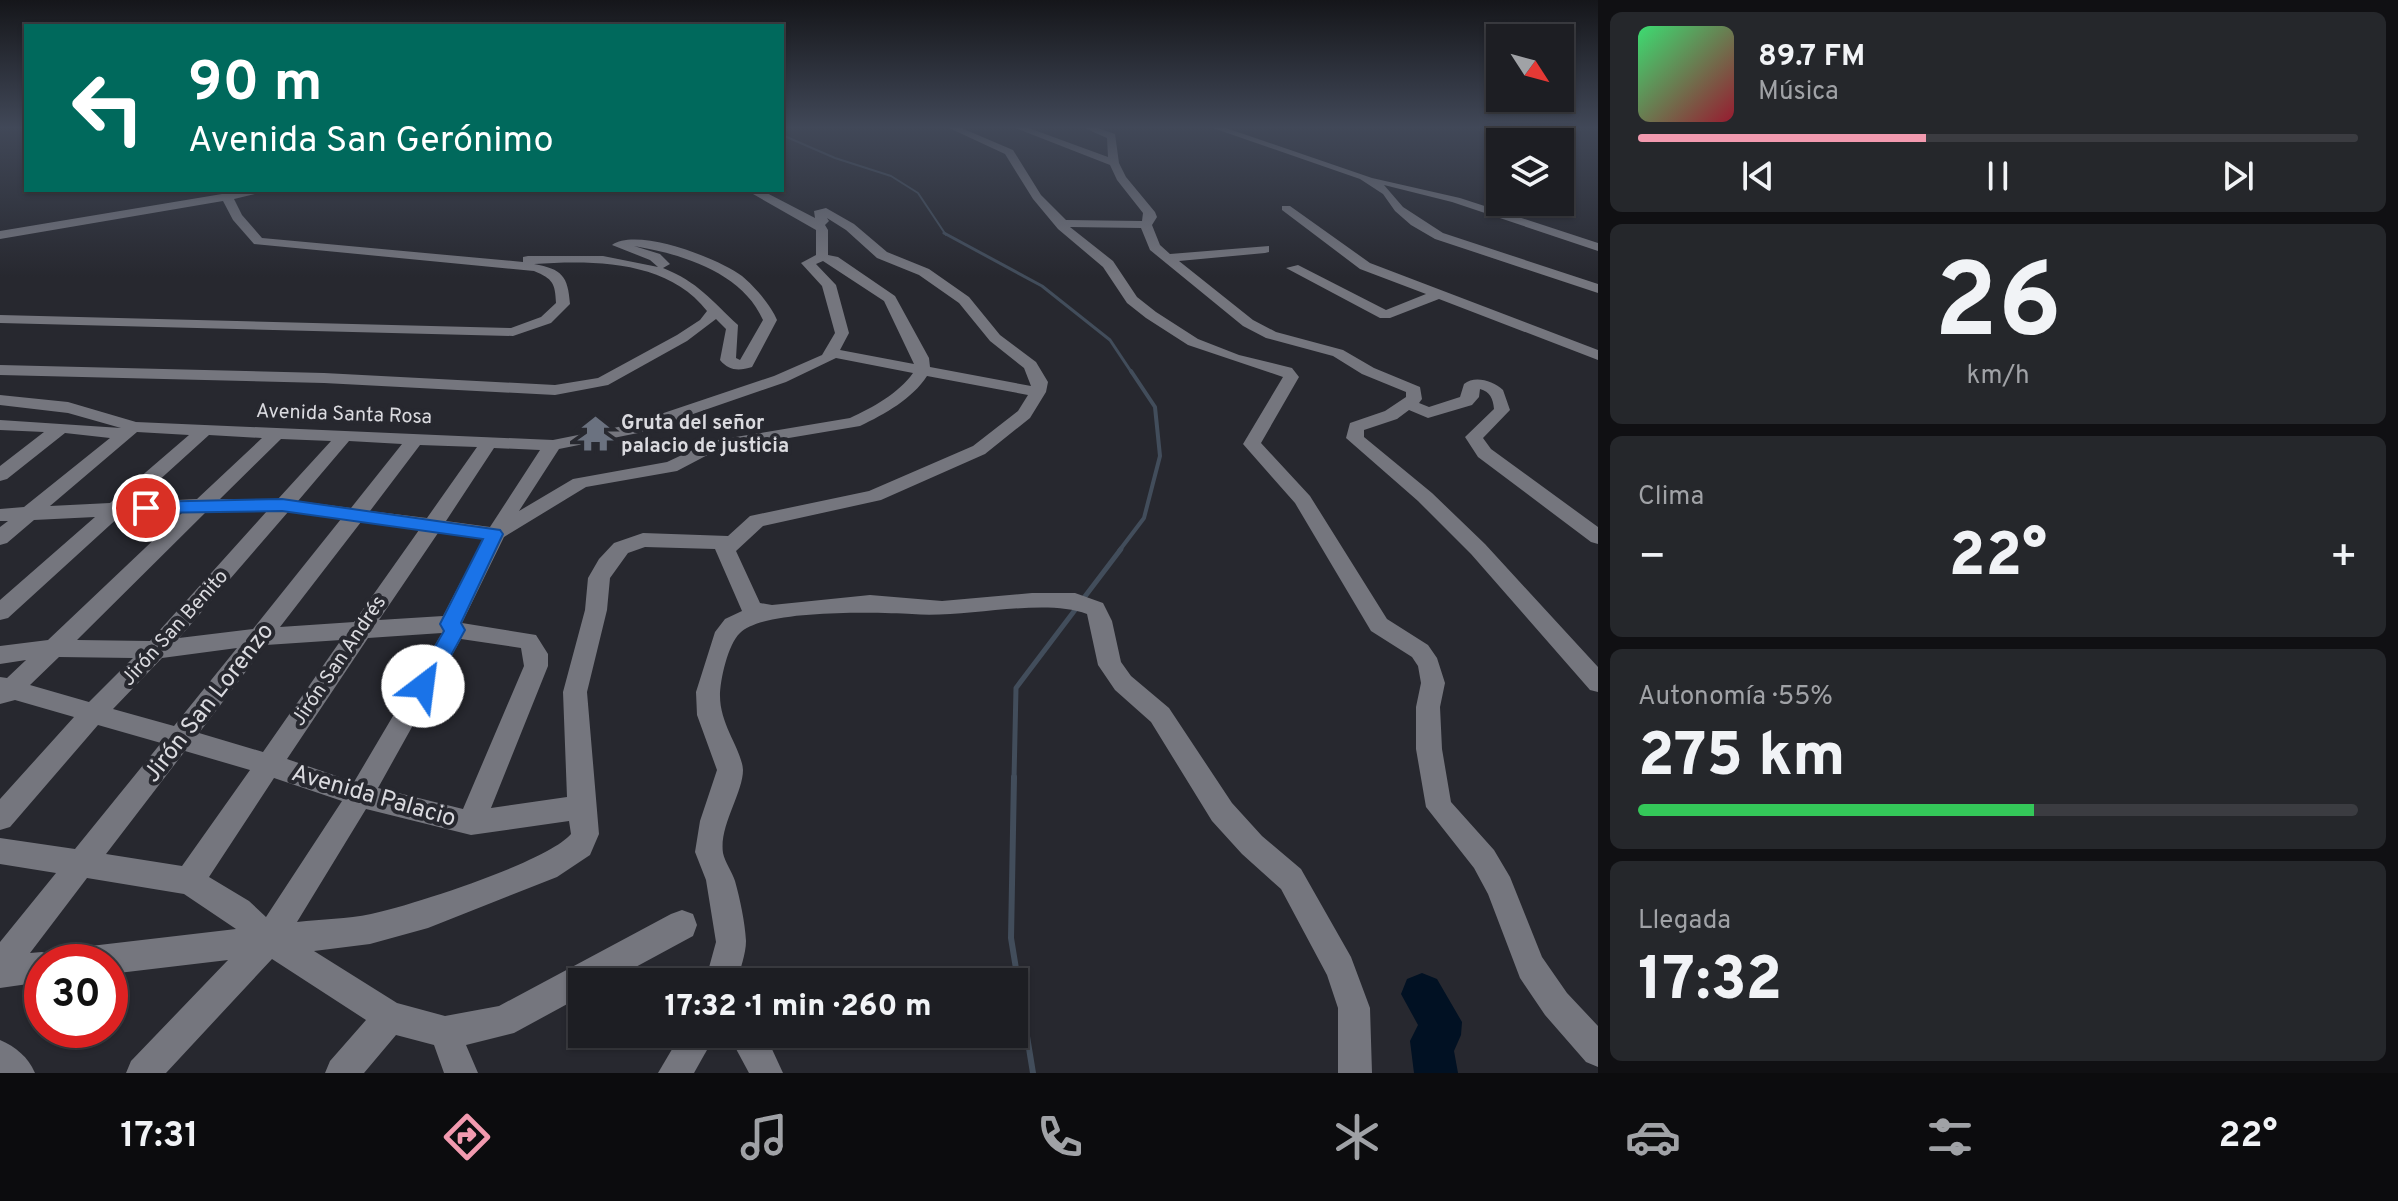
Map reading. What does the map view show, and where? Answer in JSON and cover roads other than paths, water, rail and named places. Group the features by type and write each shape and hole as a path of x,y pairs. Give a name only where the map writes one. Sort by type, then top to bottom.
{"street":[{"path":"1025,177 1037,197 1108,264 1132,300 1151,315 1193,342 1234,358 1286,371 1291,377 1252,444 1303,500 1379,625 1405,640 1429,664 1433,683 1428,707 1429,749 1439,807 1484,859 1500,887 1531,967 1556,1004 1598,1050"},
{"path":"1121,177 1149,212 1151,217 1146,225 1151,243 1232,312 1260,330 1286,340 1326,348 1368,371 1409,386 1415,396 1408,404 1391,415 1356,427 1355,438 1425,497 1478,549 1598,683"},
{"path":"1364,177 1456,200 1598,247"},
{"path":"1364,177 1387,192 1399,209 1415,222 1439,236 1598,289"},
{"path":"757,192 819,217"},
{"path":"0,235 227,194 235,213 258,241 268,243 453,261 508,263 592,259 631,264 684,280"},
{"path":"795,197 819,217 822,257"},
{"path":"1286,208 1365,266 1598,355"},
{"path":"771,613 752,610 725,550 729,543 757,521 874,496 979,450 1024,414 1038,392 1040,382 1030,365 995,338 964,300 924,272 882,255 826,211 819,217"},
{"path":"1063,224 1146,225"},
{"path":"632,242 667,248 707,263 737,279 770,320 746,364 733,365 728,360 733,328 684,280 655,257 618,245 632,242"},
{"path":"1167,258 1265,249"},
{"path":"0,515 204,505 282,505 494,534 580,483 671,467 712,446 854,422 874,413 912,386 922,371 921,358 890,299 833,260 822,257 808,263 829,285 842,333 832,353 922,371 1038,392"},
{"path":"0,319 513,332 533,327 558,311 563,304 562,284 555,275 508,263"},
{"path":"1293,268 1385,315 1439,294"},
{"path":"0,370 324,378 555,390 602,382 682,338 705,323 715,311"},
{"path":"0,331 76,322"},
{"name":"Avenida Santa Rosa","path":"129,430 346,434 553,445 651,423 780,379 812,366 832,353"},
{"path":"1408,404 1428,413 1466,401 1471,397 1472,384 1495,389 1501,395 1502,410 1474,437 1484,453 1598,537"},
{"path":"0,400 32,402 116,419 129,430"},
{"path":"0,425 129,430"},
{"path":"0,475 61,427"},
{"path":"0,538 129,430"},
{"path":"0,612 205,430"},
{"path":"3,692 278,432"},
{"name":"Jirón San Benito","path":"0,818 91,715 156,650 346,434"},
{"name":"Jirón San Lorenzo","path":"0,970 417,437"},
{"name":"Jirón San Andrés","path":"189,881 358,629 490,441"},
{"path":"143,1073 269,940 360,796 452,627 494,534 527,479 553,445"},
{"path":"128,957 370,929 428,913 547,867 580,846 585,834 575,692 596,610 599,578 606,564 621,548 643,540 729,543"},
{"path":"724,968 731,942 720,880 709,852 714,821 730,770 709,715 708,692 723,638 733,625 746,618 799,608 870,603 942,609 1032,601 1085,605 1101,621 1110,665 1123,683 1160,715 1222,812 1252,845 1291,879 1340,968 1354,1008 1355,1073"},
{"path":"0,655 53,648 156,650 358,629 452,627 528,641 536,654 536,666 471,823"},
{"name":"Avenida Palacio","path":"3,692 267,764 360,796 471,823 581,807"},
{"path":"0,851 189,881 239,911 269,940 390,1017 445,1032 503,1022 682,925"},
{"path":"0,970 24,968"},
{"path":"342,1073 390,1017"},
{"path":"445,1032 461,1073"},
{"path":"675,1073 691,1048"},
{"path":"754,1048 766,1073"},
{"path":"0,1057 18,1073"}],"waterway":[{"path":"893,177 918,193 945,234"},
{"path":"945,234 1042,286 1110,340 1132,373"},
{"path":"1119,551 1144,518 1160,456 1155,407 1131,371"},
{"path":"1083,599 1121,549"},
{"path":"1014,779 1016,688 1078,606"},
{"path":"1014,777 1011,938 1033,1073"},
{"path":"1422,994 1441,1022 1440,1035 1431,1041 1436,1073"}],"place":[{"name":"Gruta del señor palacio de justicia","path":"595,434"}]}
